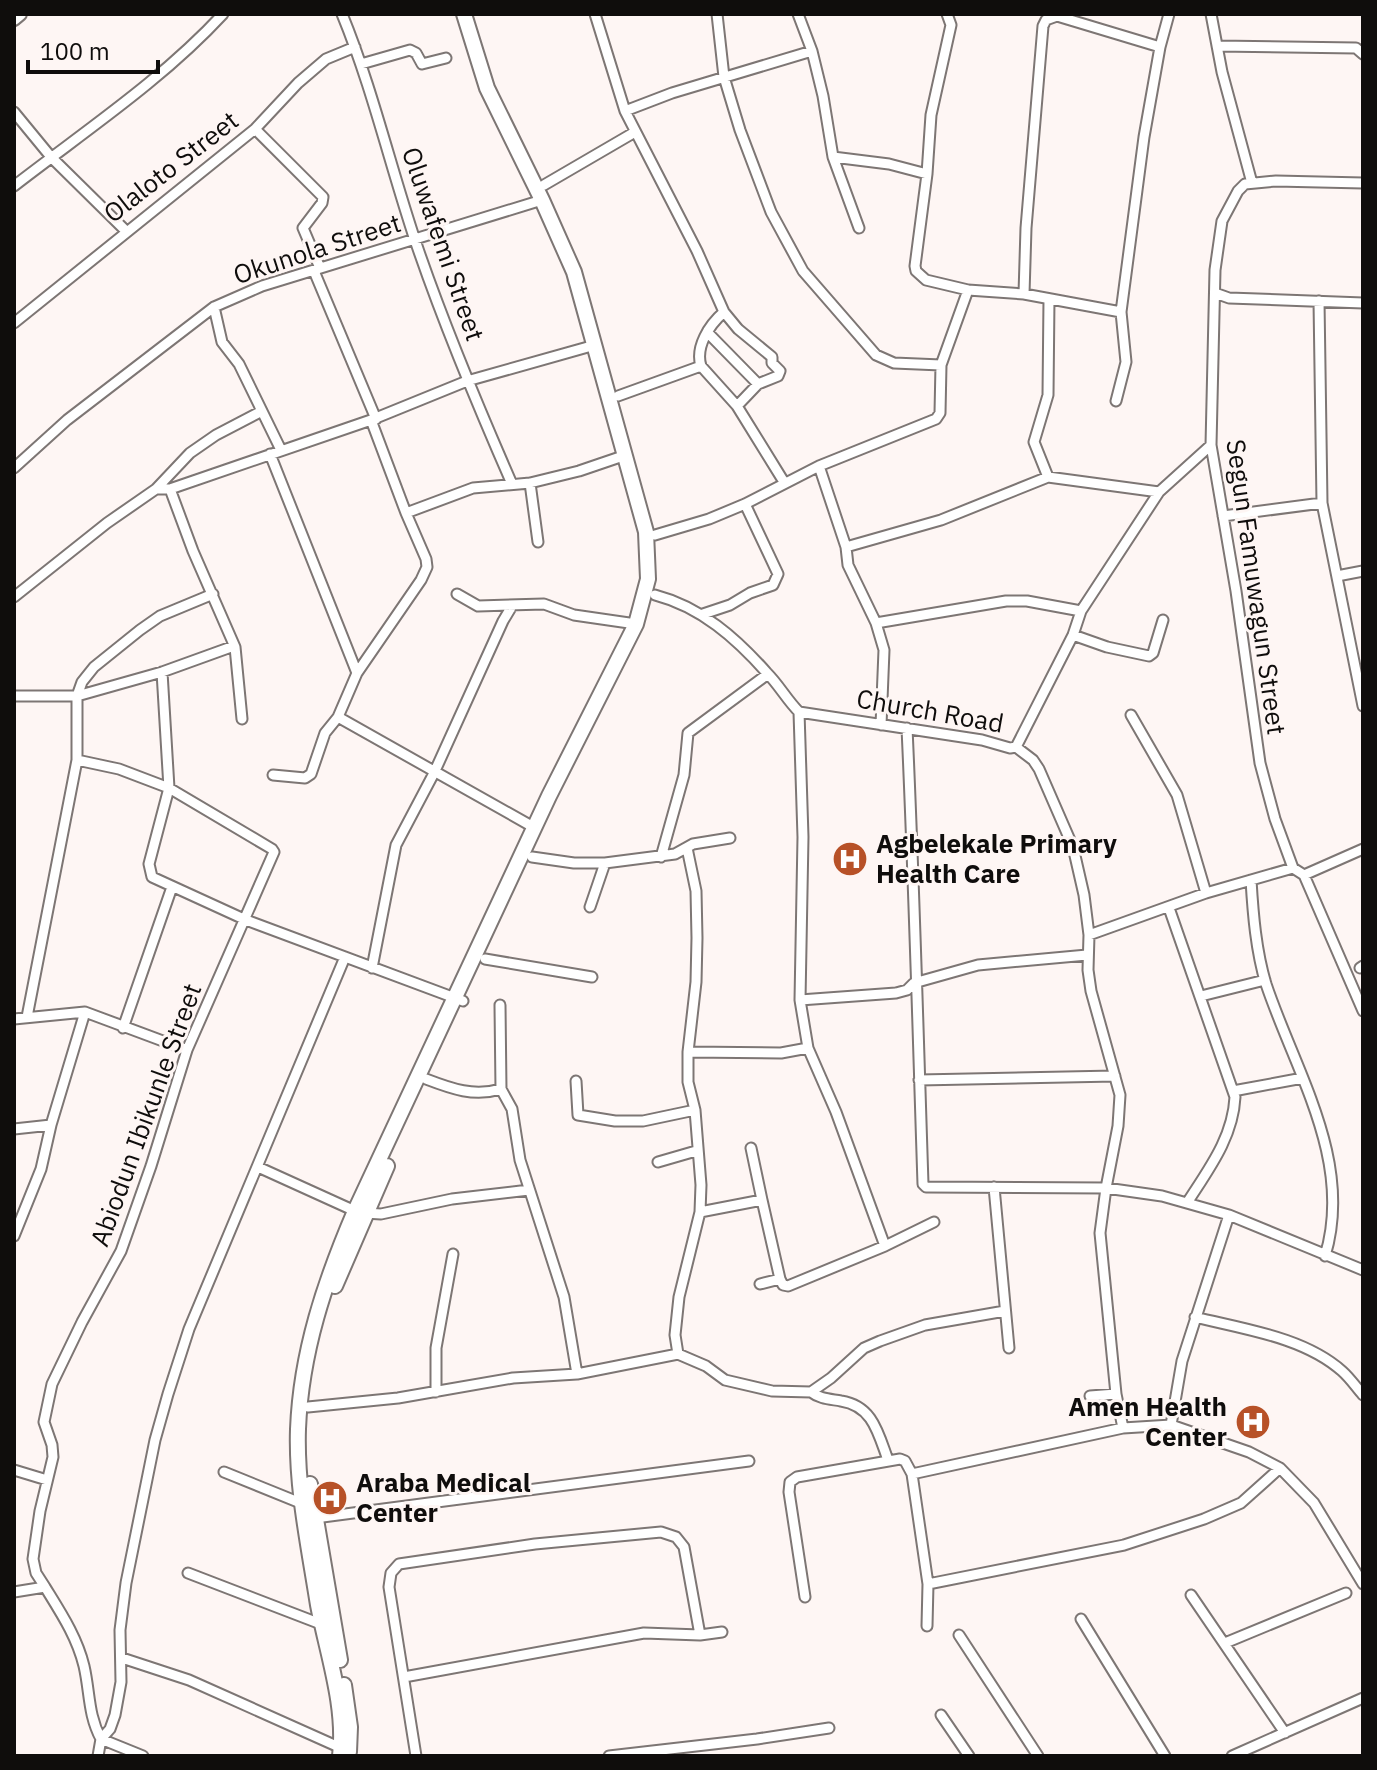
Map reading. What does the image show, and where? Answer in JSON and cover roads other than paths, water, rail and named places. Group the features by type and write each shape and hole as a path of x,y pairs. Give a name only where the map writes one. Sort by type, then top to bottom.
{"main road":[{"path":"328,1626 307,1547 298,1432 305,1365 321,1299 459,1000 485,959 556,799 638,639 655,595 655,535 587,288 571,245 487,88 464,14"},
{"path":"343,1753 307,1433 315,1360 329,1303 360,1212 426,1079 535,828 636,624 647,592 648,546 626,455 574,272 493,76 473,14"}],"street":[{"path":"14,19 20,14"},
{"path":"14,186 144,87 195,44 223,14"},
{"name":"Oluwafemi Street","path":"342,14 361,64 415,240 467,381 512,484"},
{"path":"595,14 625,111 697,251 724,312 738,329 772,357 772,363 780,371 778,376 758,384 737,406"},
{"path":"717,14 724,77 745,142 771,212 809,279 884,361 941,365"},
{"path":"798,14 812,51 833,157 859,228"},
{"path":"947,14 951,25 934,94 916,271 926,280 968,290 1024,294 1121,312"},
{"path":"1116,401 1126,362 1121,312 1144,137 1169,14"},
{"path":"1211,14 1252,183 1363,183"},
{"path":"1024,294 1032,155 1046,20 1057,16 1160,47"},
{"path":"1217,46 1356,48 1363,54"},
{"name":"Olaloto Street","path":"14,323 255,129 326,59 355,47"},
{"path":"361,64 410,50 416,53 422,64 446,58"},
{"path":"625,111 812,51"},
{"path":"14,112 51,157 126,231"},
{"path":"255,129 323,197 322,203 303,228 427,567 357,673 338,717 325,733 309,778 273,775"},
{"name":"Okunola Street","path":"14,468 67,420 214,307 262,286 415,240 543,192 635,132"},
{"path":"833,157 889,164 927,174"},
{"name":"Segun Famuwagun Street","path":"1252,183 1245,184 1238,191 1222,221 1215,270 1211,445 1260,763 1275,819 1293,868"},
{"path":"655,535 709,519 819,466 936,419 940,413 941,365 968,290"},
{"path":"1215,293 1229,298 1363,303"},
{"path":"1048,477 1034,442 1048,395 1049,299"},
{"path":"1319,301 1322,503 1363,706"},
{"path":"214,307 222,342 239,364 281,450"},
{"path":"724,312 700,348 698,356 701,366 737,406 784,482"},
{"path":"708,333 758,384"},
{"path":"156,489 170,489 373,420 467,381 595,345"},
{"path":"618,396 701,366"},
{"path":"14,597 107,523 156,489 190,453 216,435 262,411"},
{"path":"1016,747 1073,635 1081,611 1159,492 1211,445"},
{"path":"270,454 357,673"},
{"path":"406,513 473,488 530,483 626,455"},
{"path":"819,466 846,547 848,565 876,623 886,662 881,725"},
{"path":"846,547 941,520 1048,477 1159,492"},
{"path":"530,483 538,542"},
{"path":"170,489 234,646 242,719"},
{"path":"1223,516 1322,503"},
{"path":"703,614 730,605 750,593 773,585 777,580 778,574 745,504"},
{"path":"1337,576 1363,571"},
{"path":"27,1017 77,760 77,696 82,682 94,667 160,616 213,594"},
{"path":"457,594 478,606 544,604 574,615 636,624"},
{"path":"655,595 677,601 703,614 726,632 768,674 799,712 803,837 800,1000 808,1048 836,1112 885,1246"},
{"path":"876,623 1006,601 1027,601 1081,611"},
{"path":"372,968 396,845 434,773 512,606"},
{"path":"1073,635 1107,647 1149,656 1153,653 1163,620"},
{"path":"14,696 77,696 162,672 234,646"},
{"path":"162,672 169,788 149,871 152,877 246,920 459,1000"},
{"path":"661,857 684,775 688,733 768,674"},
{"name":"Church Road","path":"799,712 1016,747 1039,769 1066,827 1083,885 1091,991 1115,1076 1120,1108 1100,1233 1116,1394 1123,1428"},
{"path":"1131,715 1177,795 1206,893"},
{"path":"338,717 535,828"},
{"path":"907,728 923,1184 926,1187 1106,1188 1162,1196 1229,1215 1363,1270"},
{"path":"77,760 119,769 169,788"},
{"name":"Abiodun Ibikunle Street","path":"101,1739 90,1714 85,1668 77,1642 36,1573 33,1559 53,1457 44,1422 52,1384 121,1251 187,1050 273,856 272,849 169,788"},
{"path":"532,857 574,863 605,863 661,857 675,854 693,844 730,838"},
{"path":"678,1354 675,1335 679,1297 700,1212 701,1185 695,1110 688,1082 697,938 696,891 687,848"},
{"path":"1304,875 1363,849"},
{"path":"590,907 605,863"},
{"path":"1089,935 1206,893 1293,868 1304,875 1363,1011"},
{"path":"1251,880 1254,922 1265,980 1303,1078 1331,1169 1333,1202 1325,1256"},
{"path":"123,1028 172,887"},
{"path":"1169,908 1233,1091 1234,1112 1226,1139 1187,1203"},
{"path":"800,1000 896,993 907,990 914,983 978,965 1087,955"},
{"path":"98,1756 101,1739 110,1729 115,1715 126,1583 155,1440 189,1329 345,957"},
{"path":"485,959 592,977"},
{"path":"1201,996 1265,980"},
{"path":"500,1005 501,1089 512,1109 517,1149 564,1297 577,1374"},
{"path":"14,1236 41,1169 85,1012"},
{"path":"14,1019 85,1012 187,1050"},
{"path":"688,1052 766,1053 808,1048"},
{"path":"919,1080 1115,1076"},
{"path":"1233,1091 1303,1078"},
{"path":"426,1079 455,1090 484,1094 501,1089"},
{"path":"576,1081 578,1115 615,1121 643,1121 695,1110"},
{"path":"14,1129 51,1125"},
{"path":"751,1148 783,1285 788,1286 885,1246 934,1222"},
{"path":"658,1162 696,1151"},
{"path":"258,1167 360,1212 381,1214 452,1199 529,1190"},
{"path":"994,1187 1009,1348"},
{"path":"700,1212 762,1200"},
{"path":"1171,1425 1182,1361 1229,1215"},
{"path":"436,1392 436,1348 453,1254"},
{"path":"760,1284 780,1279"},
{"path":"811,1392 864,1348 889,1337 925,1325 1005,1311"},
{"path":"1195,1317 1275,1337 1324,1357 1343,1371 1363,1395"},
{"path":"308,1407 398,1398 513,1378 577,1374 678,1354 706,1366 725,1380 772,1391 811,1392 819,1398 854,1403 871,1416 888,1460"},
{"path":"1090,1396 1116,1394"},
{"path":"912,1474 1123,1428 1171,1425 1249,1452 1280,1468 1314,1503 1361,1577"},
{"path":"805,1597 790,1482 797,1477 888,1460 905,1461 912,1474 928,1584 927,1626"},
{"path":"315,1518 749,1461"},
{"path":"928,1584 1124,1545 1191,1523 1241,1503 1280,1468"},
{"path":"14,1470 47,1480"},
{"path":"224,1472 303,1504"},
{"path":"416,1756 389,1587 391,1573 399,1564 535,1544 661,1532 676,1537 684,1547 700,1635"},
{"path":"188,1573 328,1626"},
{"path":"14,1592 45,1587"},
{"path":"1225,1643 1346,1593"},
{"path":"1191,1595 1285,1733"},
{"path":"1081,1619 1165,1756"},
{"path":"404,1677 644,1633 700,1635 722,1632"},
{"path":"959,1635 1038,1756"},
{"path":"122,1658 189,1680 343,1753"},
{"path":"1232,1756 1363,1698"},
{"path":"941,1715 969,1756"},
{"path":"609,1756 829,1728"},
{"path":"101,1739 143,1756"}],"place":[{"name":"Agbelekale Primary Health Care","path":"850,859"},
{"name":"Amen Health Center","path":"1253,1422"},
{"name":"Araba Medical Center","path":"330,1498"}]}
